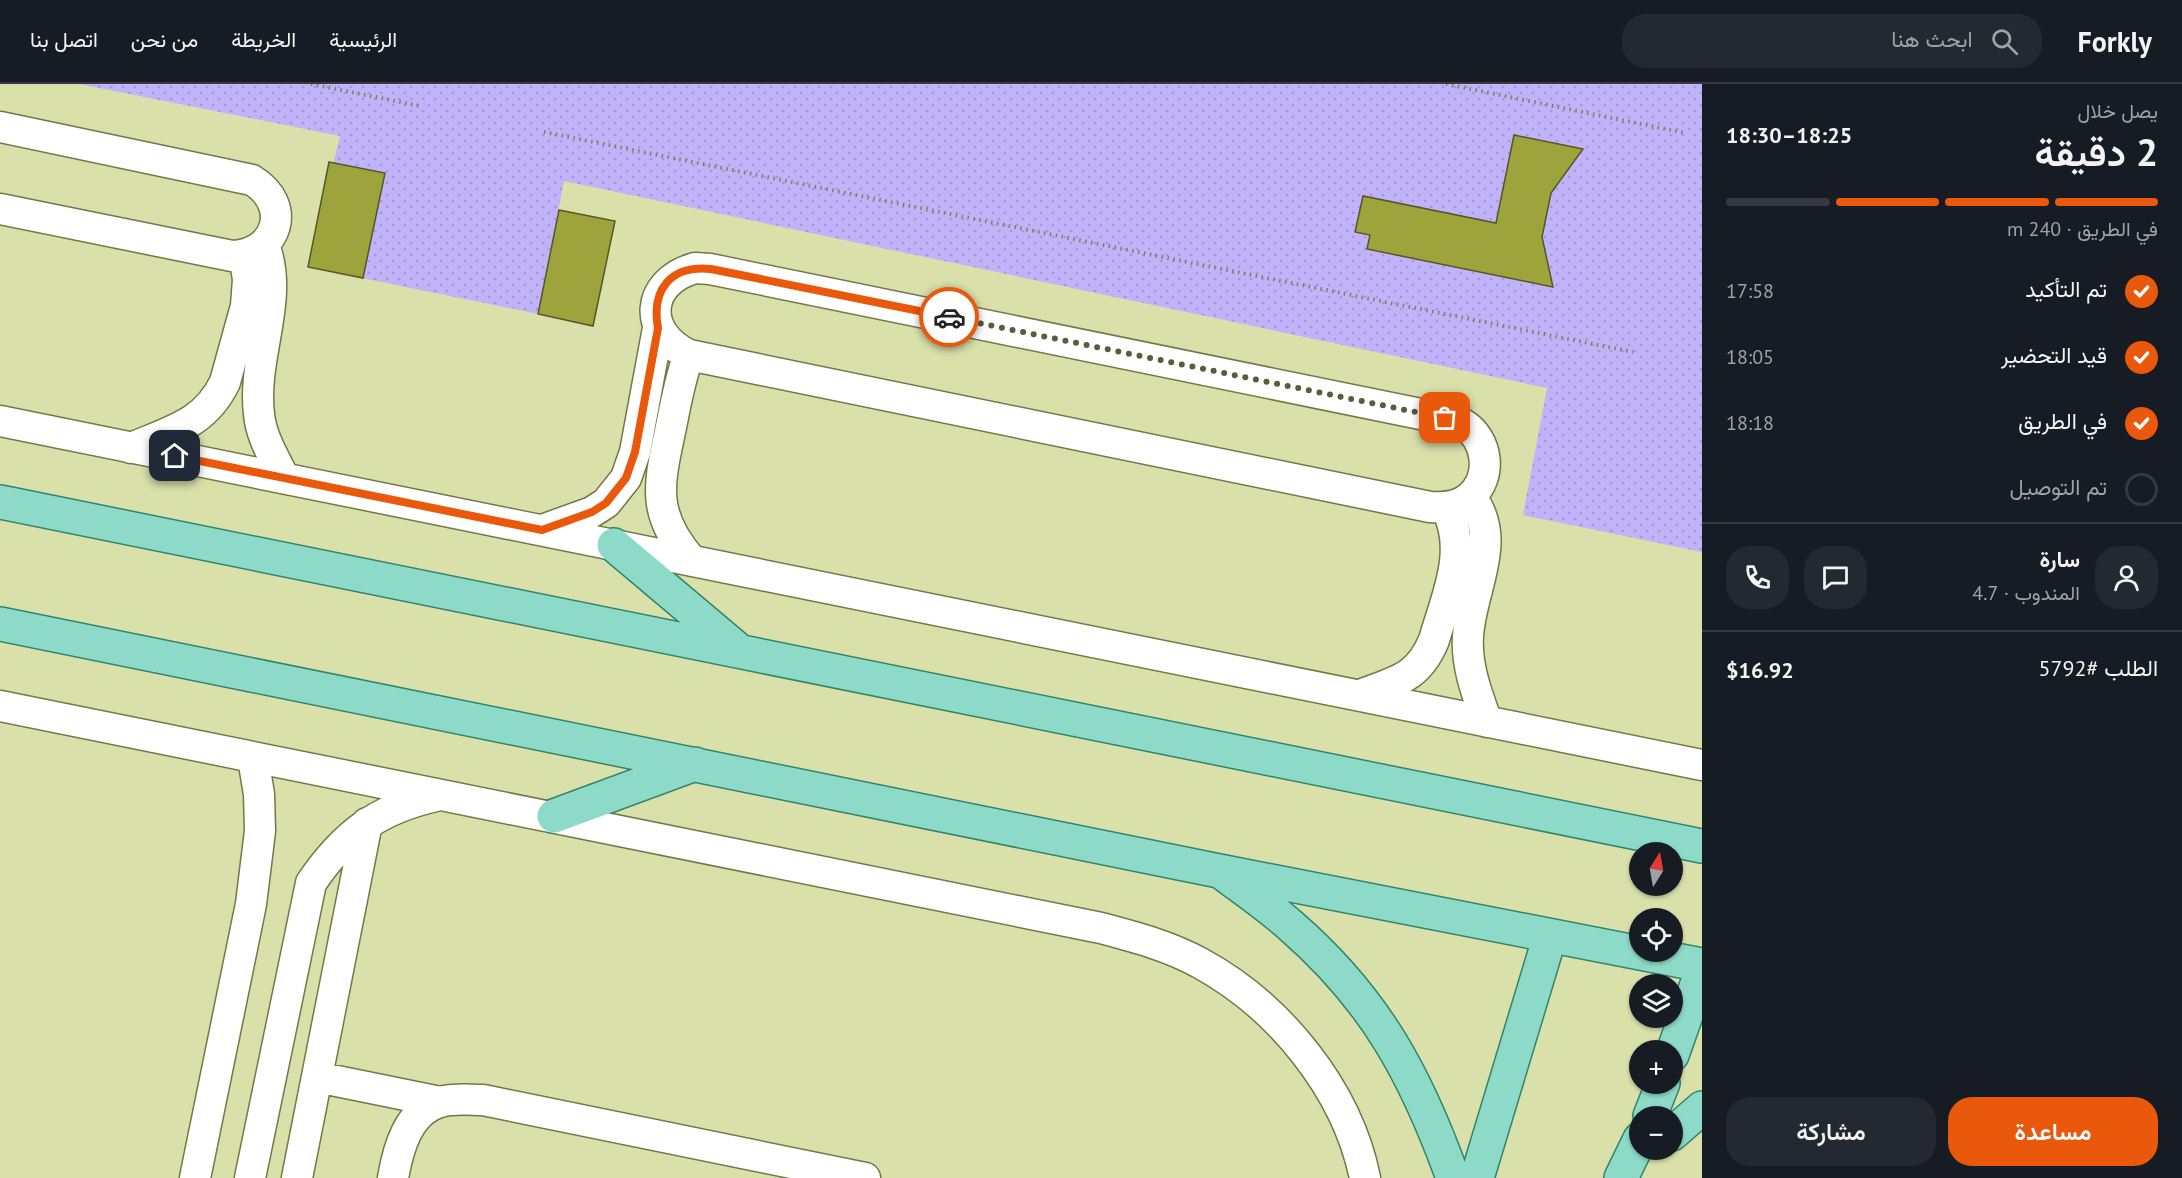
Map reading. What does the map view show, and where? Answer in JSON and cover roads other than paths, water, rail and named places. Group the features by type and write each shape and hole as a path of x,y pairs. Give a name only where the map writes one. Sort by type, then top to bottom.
{"main road":[{"path":"0,502 1702,846"},
{"path":"614,545 739,651"},
{"path":"0,624 1219,871 1702,965"},
{"path":"554,816 694,764"},
{"path":"1219,871 1290,925 1339,973 1370,1010 1394,1045 1414,1082 1432,1120 1453,1178"},
{"path":"1477,1178 1550,936"},
{"path":"1677,1040 1702,970"},
{"path":"1683,1124 1702,1108"},
{"path":"1621,1178 1630,1160"},
{"path":"1632,1178 1648,1160"}],"street":[{"path":"0,127 252,180 269,193 276,213 276,223 254,250 248,279 246,306 220,394 203,414 192,421 131,448"},
{"path":"0,208 220,254 254,250 271,266 272,288 258,409 266,442 284,478"},
{"path":"1360,695 1412,675 1429,653 1434,640 1456,555 1454,522 1459,502 1481,483 1486,466 1484,449 1475,434 1462,424 1445,418 711,269 694,267 679,272 666,282 658,296 655,312 658,328 665,340 676,349 689,355 1407,502 1459,502 1483,517 1487,543 1470,621 1468,652 1474,686 1487,722"},
{"path":"542,530 592,512 606,503 626,478 635,452 658,328"},
{"path":"689,355 680,384 661,470 659,490 662,510 669,529 678,546 692,561"},
{"path":"0,421 1702,765"},
{"path":"0,706 1101,928 1152,942 1200,963 1235,986 1283,1027 1316,1068 1343,1113 1362,1162 1365,1178"},
{"path":"195,1178 251,904 260,831 259,794 253,758"},
{"path":"250,1178 311,883 345,840 367,823 391,810 445,794"},
{"path":"297,1178 367,823"},
{"path":"317,1077 440,1102 457,1099 483,1100 865,1178"},
{"path":"393,1178 400,1148 408,1128 416,1117 440,1102"}]}
